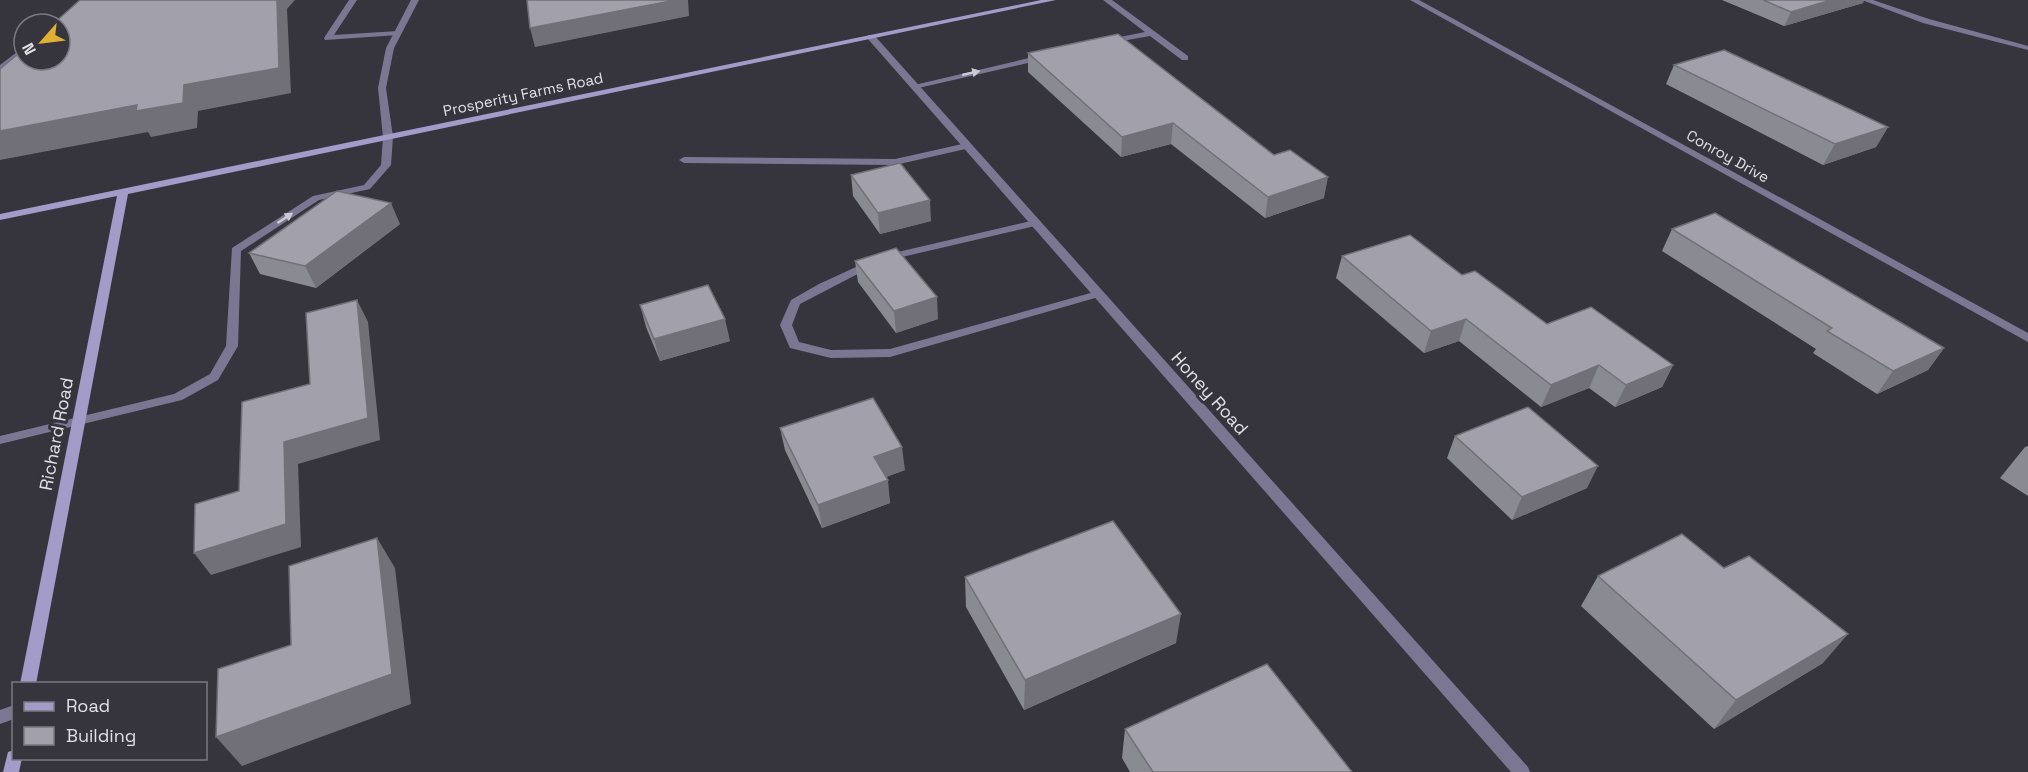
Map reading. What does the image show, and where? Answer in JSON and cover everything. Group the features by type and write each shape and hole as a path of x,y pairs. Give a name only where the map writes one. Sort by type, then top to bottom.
{"street":[{"path":"353,0 328,38 398,33"},
{"path":"0,440 178,397 214,377 231,346 236,250 316,198 367,187 386,165 388,137 382,88 390,48 416,0"},
{"name":"Prosperity Farms Road","path":"0,217 1052,0"},
{"path":"1107,0 1185,58"},
{"name":"Conroy Drive","path":"1414,0 2028,338"},
{"path":"1866,0 1926,21 2028,48"},
{"path":"1095,45 1151,33"},
{"name":"Honey Road","path":"871,37 1522,772"},
{"path":"914,86 1050,56"},
{"path":"684,160 895,162 968,146"},
{"name":"Richard Road","path":"28,682 123,192"},
{"path":"1035,223 880,259 823,286 795,302 786,325 794,345 831,354 890,353 1098,294"}],"building":[{"path":"80,0 277,0 279,68 184,85 183,103 136,111 137,105 0,131 0,69 12,59 12,72 72,72 72,12 66,12"},
{"path":"527,0 676,0 530,28"},
{"path":"1763,0 1831,0 1791,12"},
{"path":"1118,34 1274,155 1290,150 1328,177 1268,197 1173,123 1122,137 1028,53"},
{"path":"1724,50 1888,127 1835,144 1674,65"},
{"path":"900,163 930,200 878,213 851,175"},
{"path":"337,191 391,203 305,266 249,253"},
{"path":"1715,213 1944,348 1893,371 1827,331 1832,328 1672,229"},
{"path":"1410,235 1462,275 1475,271 1547,324 1591,307 1673,365 1626,385 1599,365 1551,385 1466,319 1431,331 1342,256"},
{"path":"896,248 937,297 894,311 855,261"},
{"path":"708,285 725,319 654,339 640,305"},
{"path":"357,300 368,418 284,442 286,524 194,553 195,504 239,491 242,402 310,384 306,313"},
{"path":"873,398 902,447 874,457 888,480 818,505 780,428"},
{"path":"1528,407 1598,466 1522,497 1455,436"},
{"path":"1113,521 1181,614 1025,680 965,577"},
{"path":"1682,534 1724,568 1749,556 1848,634 1736,700 1598,576"},
{"path":"377,538 392,674 216,737 218,669 291,645 289,566"},
{"path":"1267,664 1352,772 1153,772 1125,729"}]}
